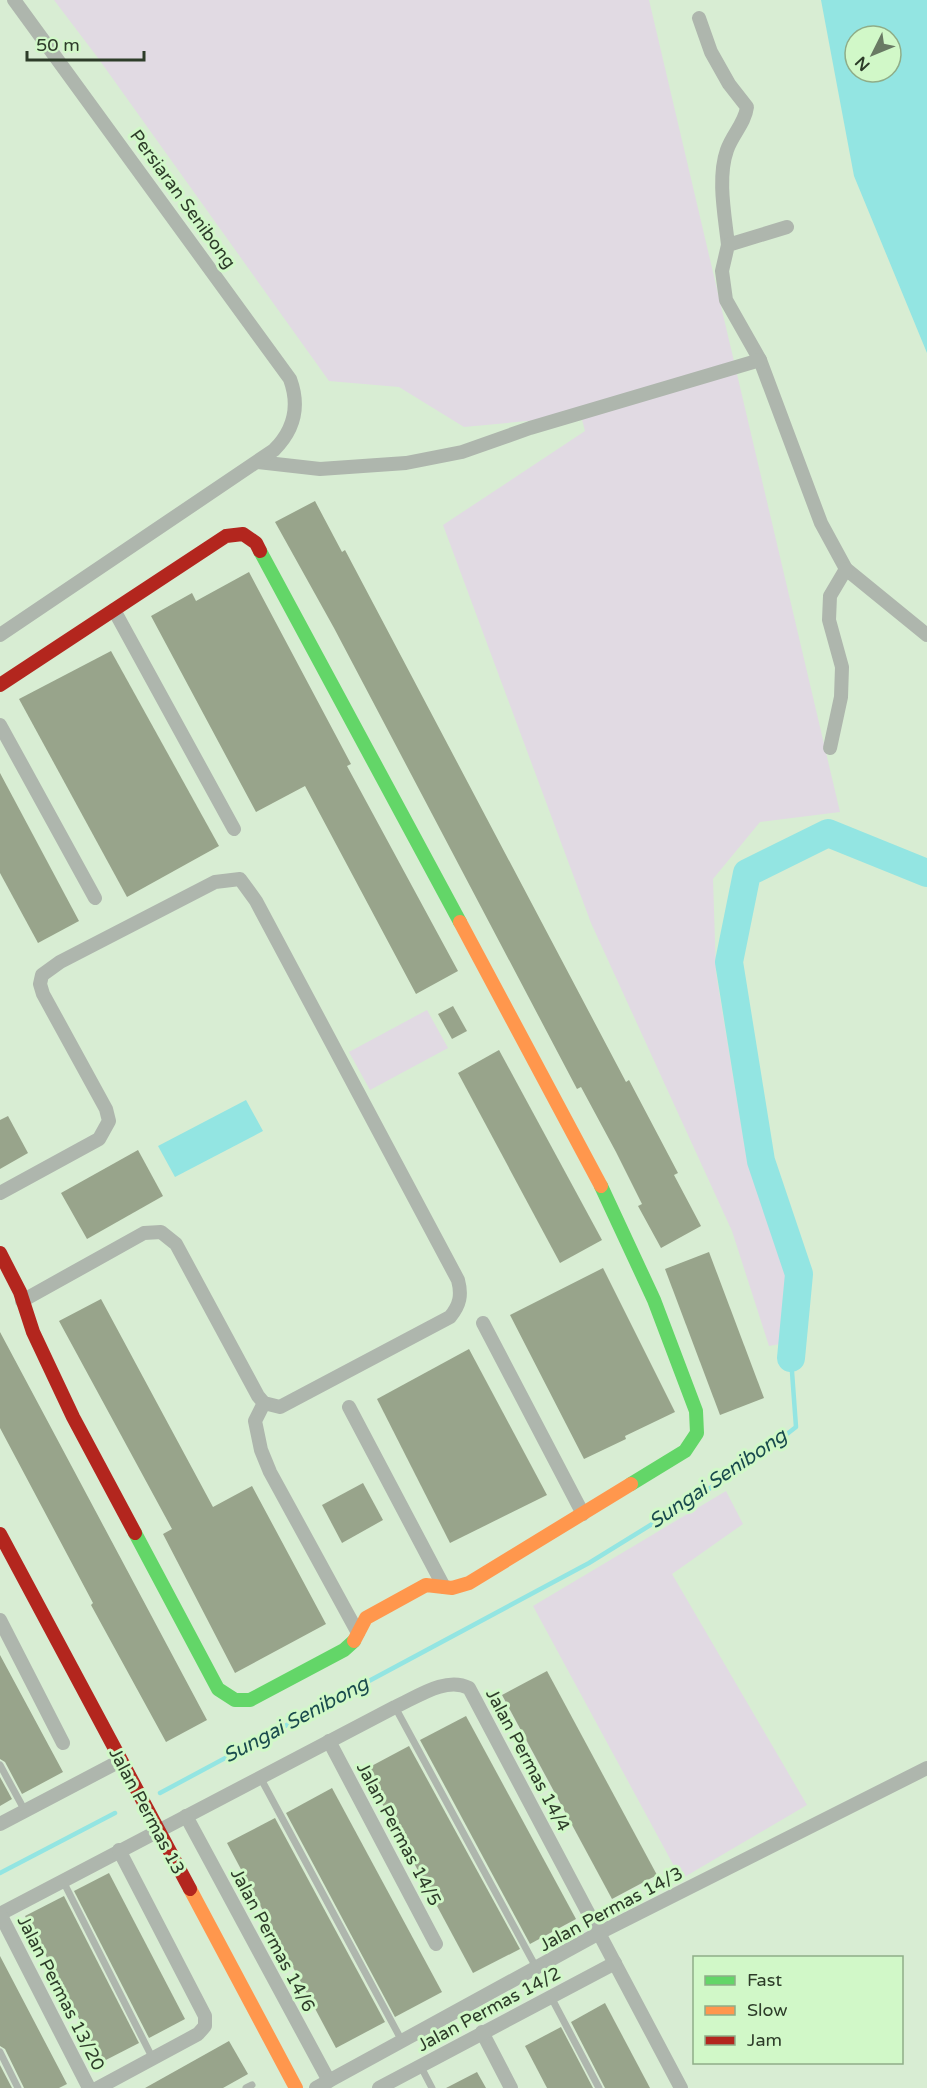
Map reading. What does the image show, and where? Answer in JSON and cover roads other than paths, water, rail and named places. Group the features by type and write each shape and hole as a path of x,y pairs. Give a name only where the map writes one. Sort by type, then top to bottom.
{"street":[{"name":"Persiaran Senibong","path":"14,0 290,379 296,403 290,429 274,450 258,462"},
{"path":"699,18 711,52 729,84 747,107 746,115 727,150 723,171 728,245 722,272 726,300 760,360 821,523 846,569 927,635"},
{"path":"728,245 787,227"},
{"path":"0,635 258,462 320,469 406,464 462,452 530,428 760,360"},
{"path":"0,685 226,536 243,534 256,543 569,1123 654,1300 698,1423 695,1438 685,1451 469,1583 458,1587 426,1585 366,1618 358,1633 344,1650 254,1699 235,1700 222,1693 73,1417 33,1332 22,1301 2,1262"},
{"path":"830,748 841,697 842,667 829,620 830,596 846,569"},
{"path":"114,610 234,829"},
{"path":"0,725 95,898"},
{"path":"0,1193 99,1139 107,1129 109,1121 106,1109 43,994 40,984 42,975 60,962 215,882 233,878 245,883 420,1209 461,1291 460,1300 450,1317 288,1404 272,1406 264,1403 258,1396 176,1244 161,1232 144,1233 22,1301"},
{"path":"483,1323 583,1514"},
{"path":"264,1403 255,1421 261,1450 270,1472 358,1633"},
{"path":"349,1407 444,1587"},
{"name":"Jalan Permas 13","path":"1,1539 296,2088"},
{"path":"0,1620 63,1743"},
{"name":"Jalan Permas 14/4","path":"0,1914 395,1707 447,1684 459,1683 469,1688 601,1932"},
{"name":"Jalan Permas 14/5","path":"329,1741 436,1944"},
{"path":"0,1824 120,1761"},
{"name":"Jalan Permas 14/3","path":"316,2088 601,1932 927,1767"},
{"name":"Jalan Permas 14/6","path":"186,1816 329,2081"},
{"path":"98,2088 198,2034 205,2026 205,2016 119,1850"},
{"name":"Jalan Permas 13/20","path":"0,1914 89,2088"},
{"path":"601,1932 681,2088"},
{"name":"Jalan Permas 14/2","path":"379,2088 615,1963"},
{"path":"482,2032 511,2088"}],"lane":[{"path":"395,1707 537,1969"},
{"path":"0,1765 25,1811"},
{"path":"260,1777 402,2042"},
{"path":"63,1881 153,2059"},
{"path":"551,1997 599,2088"},
{"path":"0,2052 18,2088"},
{"path":"420,2065 432,2088"}],"water":[{"path":"821,0 927,0 927,353 854,176"},
{"path":"246,1100 263,1131 175,1177 158,1146"}],"waterway":[{"name":"Sungai Senibong","path":"791,1358 799,1274 761,1161 729,962 747,873 828,833 927,873"},
{"name":"Sungai Senibong","path":"160,1793 589,1563 746,1466 796,1427 791,1358"},
{"name":"Sungai Senibong","path":"0,1873 115,1813"}]}
